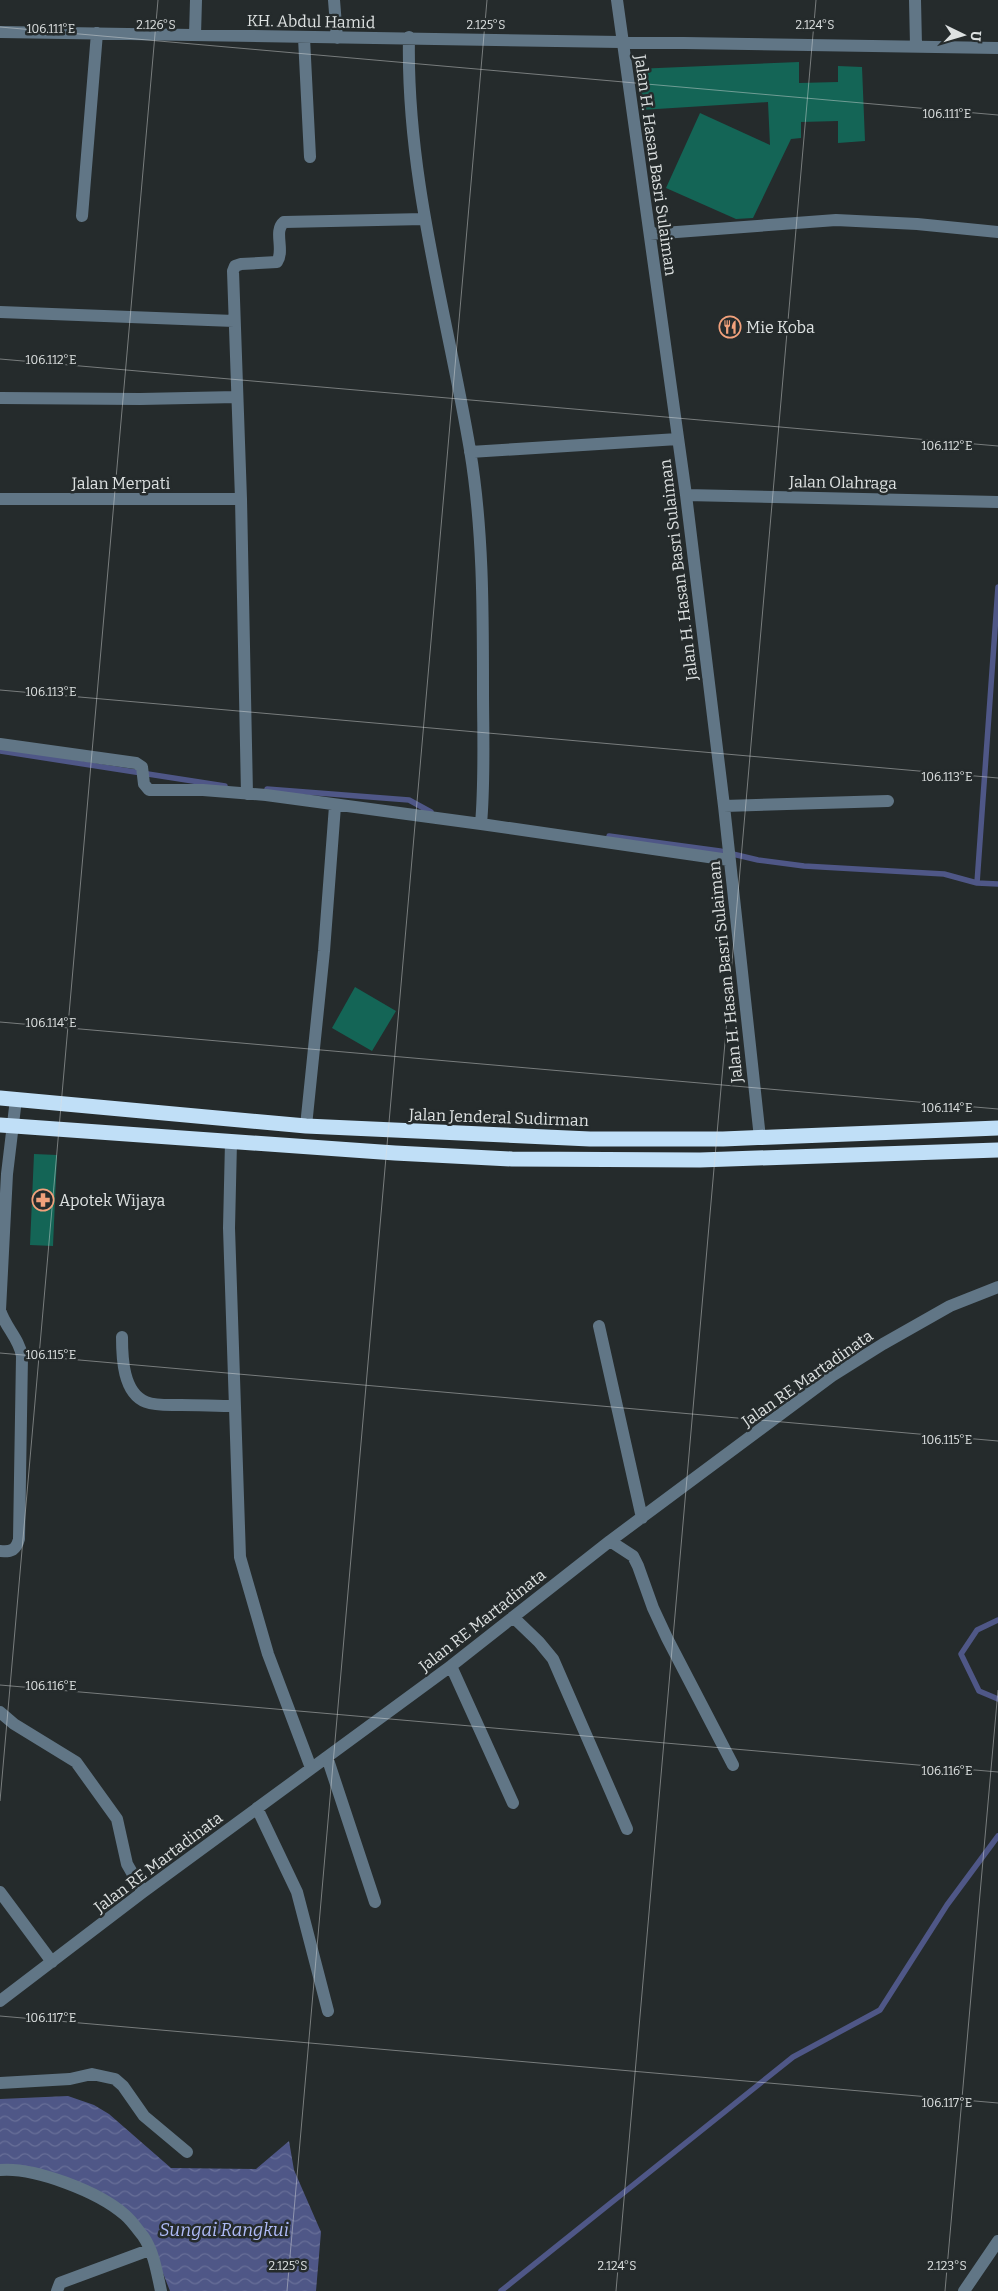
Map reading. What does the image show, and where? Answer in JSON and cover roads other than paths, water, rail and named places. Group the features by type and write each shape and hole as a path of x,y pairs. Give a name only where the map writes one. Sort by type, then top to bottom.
{"highway":[{"name":"Jalan Jenderal Sudirman","path":"0,1098 306,1126 590,1139 760,1138 998,1128"},
{"path":"7,1126 424,1155 620,1161 998,1150"}],"street":[{"path":"195,35 196,0"},
{"path":"334,0 337,38"},
{"name":"Jalan H. Hasan Basri Sulaiman","path":"617,0 686,495 724,806 760,1138"},
{"path":"915,0 916,45"},
{"name":"KH. Abdul Hamid","path":"0,32 304,38 409,37 507,41 916,45 998,48"},
{"path":"82,216 97,33"},
{"path":"409,37 408,70 424,219 456,372 476,492 482,587 482,817"},
{"path":"304,38 310,157"},
{"path":"247,792 234,268 240,264 277,262 281,254 280,228 284,222 424,219"},
{"path":"650,234 836,220 917,224 998,232"},
{"path":"0,312 234,321"},
{"path":"0,398 140,399 237,396"},
{"path":"470,452 678,440"},
{"name":"Jalan Olahraga","path":"686,495 998,502"},
{"name":"Jalan Merpati","path":"0,499 241,499"},
{"path":"0,744 130,762 142,767 144,784 147,788 155,790 247,792 335,806 482,817 729,859"},
{"path":"724,806 888,801"},
{"path":"306,1126 324,951 335,806"},
{"path":"0,1551 11,1552 16,1548 19,1539 22,1356 20,1344 1,1320 0,1299 7,1126 16,1100"},
{"path":"231,1142 229,1228 242,1568 268,1654 310,1768"},
{"name":"Jalan RE Martadinata","path":"0,2001 143,1892 451,1666 610,1541 832,1376 883,1344 950,1306 998,1287"},
{"path":"599,1326 642,1518"},
{"path":"122,1337 122,1360 127,1379 135,1394 143,1400 156,1404 235,1406"},
{"path":"610,1541 628,1552 635,1561 663,1630 733,1765"},
{"path":"513,1617 547,1651 553,1660 627,1829"},
{"path":"451,1666 513,1803"},
{"path":"0,1712 14,1724 76,1762 117,1818 127,1864 143,1892"},
{"path":"327,1757 375,1902"},
{"path":"257,1808 297,1892 328,2011"},
{"path":"0,1892 52,1962"},
{"path":"0,2083 70,2079 92,2074 115,2079 123,2086 144,2116 187,2152"},
{"path":"0,2170 35,2173 64,2182 126,2215 144,2238 150,2250 155,2262 161,2291"},
{"path":"964,2291 998,2241"},
{"path":"58,2291 60,2282 150,2250"}],"water":[{"name":"Sungai Rangkui","path":"68,2096 94,2105 109,2114 171,2168 256,2169 289,2141 294,2170 321,2232 316,2291 170,2291 151,2243 114,2201 0,2166 0,2099"}],"waterway":[{"path":"977,883 998,587"},
{"path":"0,751 225,786"},
{"path":"267,789 409,800 431,812"},
{"path":"609,836 720,851 758,860 804,866 944,874 977,883 998,884"},
{"path":"998,1620 977,1630 961,1654 979,1691 998,1699"},
{"path":"501,2291 793,2057 880,2010 947,1905 998,1836"}],"place":[{"name":"Mie Koba","path":"730,327"},
{"name":"Apotek Wijaya","path":"43,1200"}]}
